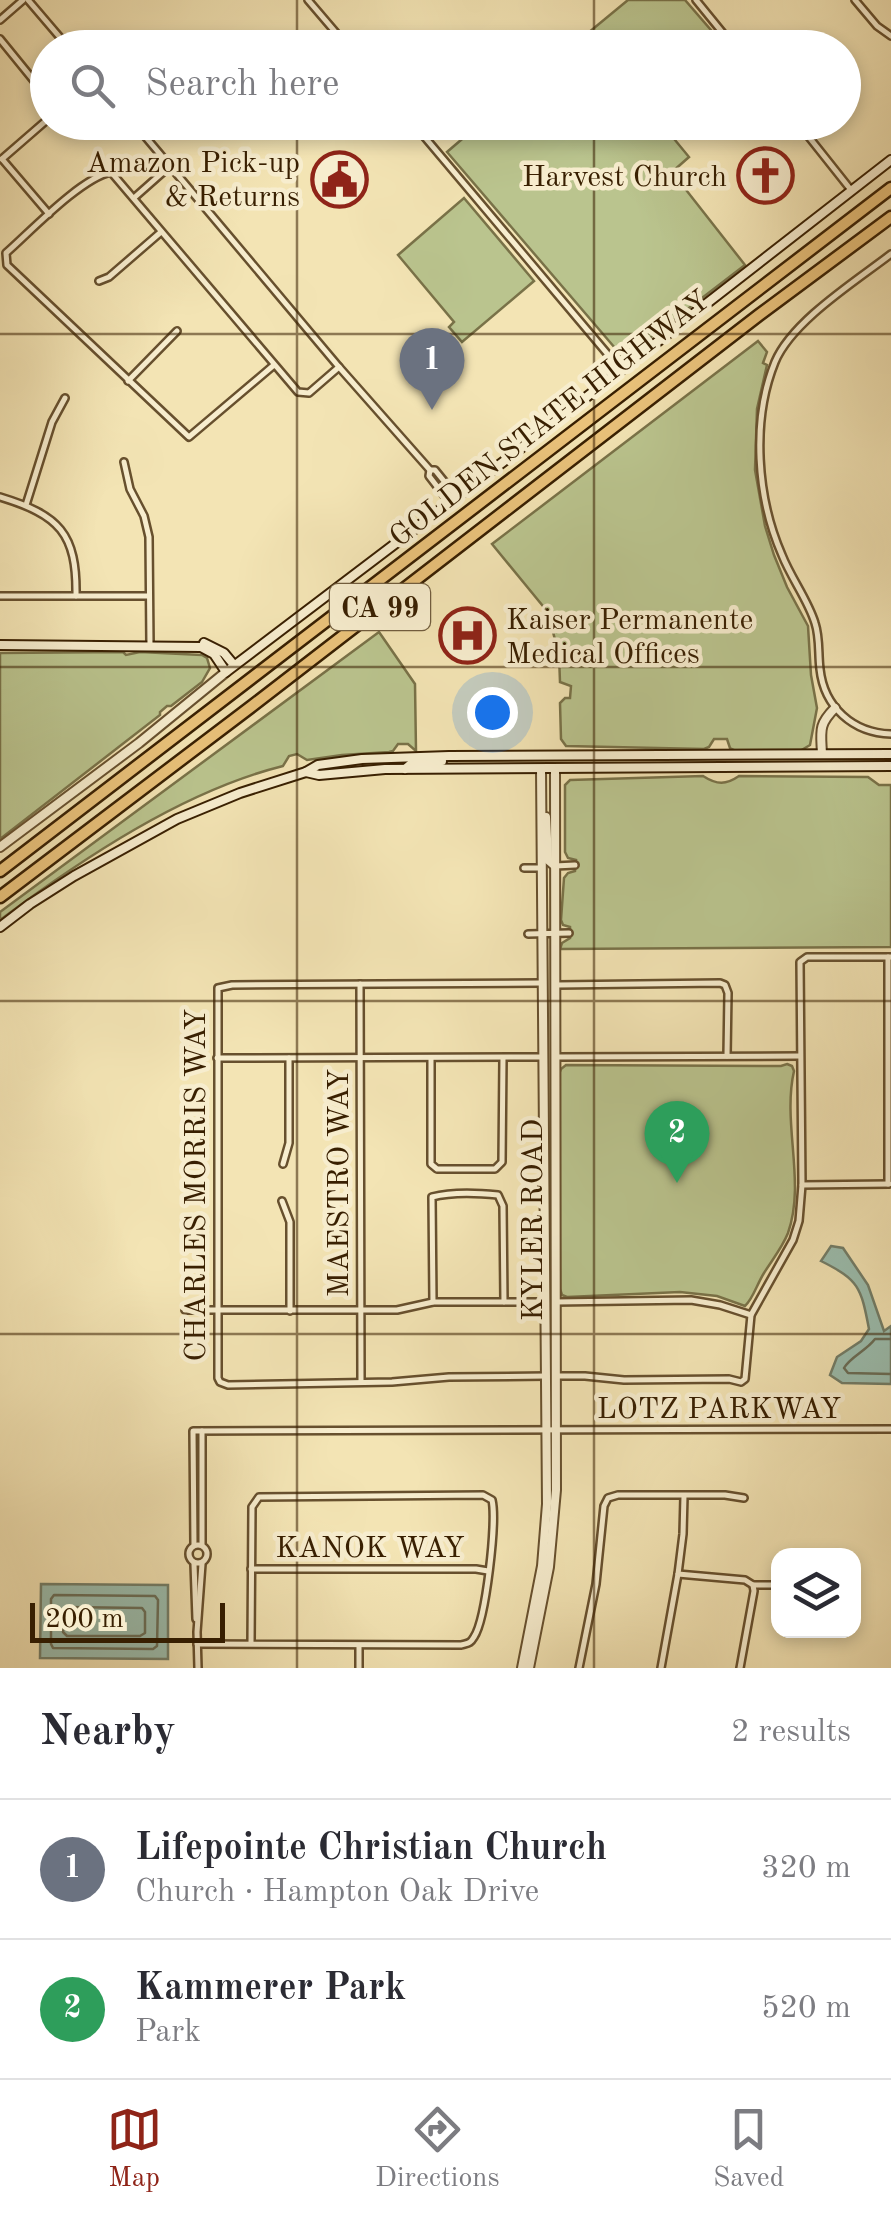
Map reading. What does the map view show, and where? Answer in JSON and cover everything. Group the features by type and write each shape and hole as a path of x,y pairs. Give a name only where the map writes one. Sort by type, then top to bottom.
{"highway":[{"name":"GOLDEN STATE HIGHWAY","path":"0,870 891,188"},
{"name":"GOLDEN STATE HIGHWAY","path":"0,897 891,217"}],"main road":[{"path":"0,847 139,744 230,668 891,160"},
{"path":"0,645 194,647 208,650 230,668"},
{"path":"822,754 823,720 835,708"},
{"path":"0,927 74,876 176,819 306,772 318,764 449,756 891,754"},
{"path":"405,769 412,763 446,760 449,756"},
{"path":"654,768 666,760 712,760 720,756"},
{"path":"722,767 729,760 777,760 792,756"},
{"path":"358,770 362,765 399,761 402,757"},
{"path":"306,772 319,775 405,769 891,766"},
{"name":"KYLER ROAD","path":"541,769 542,868 548,934"},
{"name":"KYLER ROAD","path":"551,1376 555,1337 546,1228 547,985 555,866 555,769"},
{"path":"542,803 547,821 548,860 555,866"},
{"name":"KYLER ROAD","path":"526,1668 552,1547 556,1490 551,1431 554,1126 549,1057"}],"street":[{"path":"0,20 26,0 53,30"},
{"path":"308,0 334,30"},
{"path":"696,0 721,30"},
{"path":"855,0 891,36"},
{"path":"0,40 30,76"},
{"path":"30,135 1,160 50,214"},
{"path":"148,140 453,499"},
{"path":"427,140 621,370"},
{"path":"811,140 853,192"},
{"path":"134,197 170,166"},
{"path":"274,365 189,437 7,264 6,254 98,175 111,172 298,392 309,393 339,367"},
{"path":"99,280 109,278 161,232"},
{"path":"891,254 788,339 774,365 763,410 762,464 772,527 786,566 816,624 821,677 828,696 850,722 891,734"},
{"path":"128,381 177,331"},
{"path":"26,505 52,422 65,398"},
{"path":"124,462 130,489 148,530 150,646"},
{"path":"0,497 47,516 68,541 76,571 76,596"},
{"path":"0,596 149,596"},
{"path":"555,866 575,866"},
{"path":"524,868 542,868"},
{"path":"528,934 569,934"},
{"path":"185,1310 396,1310 433,1302 691,1300 751,1315 793,1240 799,1221 801,960 889,957 890,1184 802,1185"},
{"name":"CHARLES MORRIS WAY","path":"727,1056 728,994 720,983 218,988 218,1378 224,1384 392,1382 449,1376 741,1382 747,1376 746,1344 751,1315"},
{"name":"MAESTRO WAY","path":"360,984 361,1381"},
{"path":"217,1058 800,1056"},
{"path":"283,1164 288,1144 288,1058"},
{"path":"432,1058 431,1164 441,1169 494,1168 502,1162 503,1058"},
{"path":"433,1302 432,1197 442,1194 498,1196 503,1206 504,1302"},
{"path":"282,1201 290,1222 290,1311"},
{"name":"LOTZ PARKWAY","path":"198,1545 193,1431 891,1429"},
{"path":"198,1668 198,1564 192,1562 191,1547 198,1545 202,1431"},
{"path":"579,1668 596,1584 606,1500 618,1495 744,1498"},
{"path":"198,1644 359,1645 468,1644 476,1634 489,1571 494,1505 490,1498 261,1496 252,1507 251,1644"},
{"path":"660,1668 684,1534 684,1496"},
{"name":"KANOK WAY","path":"251,1570 489,1571"},
{"path":"678,1574 771,1585"},
{"path":"740,1668 752,1585"},
{"path":"359,1645 359,1668"}],"green space":[{"path":"628,0 685,0 711,30 592,30"},
{"path":"461,140 675,140 689,157 672,172 745,265 629,354 621,355 447,152"},
{"path":"464,198 534,281 462,342 449,327 454,322 398,255"},
{"path":"758,341 767,352 763,363 767,365 757,409 755,470 774,555 808,626 817,708 810,745 800,751 734,750 727,739 714,739 704,749 566,746 561,739 560,703 570,698 571,686 560,682 553,632 556,622 492,544"},
{"path":"379,632 415,684 416,751 408,744 398,744 389,752 307,760 297,754 289,756 283,766 208,792 135,830 0,920 0,912"},
{"path":"0,653 202,655 210,668 202,682 0,839"},
{"path":"703,776 721,783 739,776 868,777 879,785 891,785 891,947 560,949 570,938 570,927 561,920 564,878 575,871 576,860 568,858 565,852 565,785 570,780"},
{"path":"787,1064 794,1071 793,1214 786,1238 745,1306 717,1296 680,1292 562,1295 561,1069 566,1065"}],"water":[{"path":"831,1246 843,1248 868,1285 884,1331 891,1326 891,1384 842,1383 830,1375 837,1357 861,1341 869,1329 856,1286 821,1261"},
{"path":"41,1584 168,1585 168,1659 40,1658"}],"place":[{"name":"Harvest Church","path":"766,176"},
{"name":"Amazon Pick-up & Returns","path":"339,179"},
{"name":"Lifepointe Christian Church","path":"432,410"},
{"name":"Kaiser Permanente Medical Offices","path":"467,636"},
{"name":"Kammerer Park","path":"677,1183"}]}
